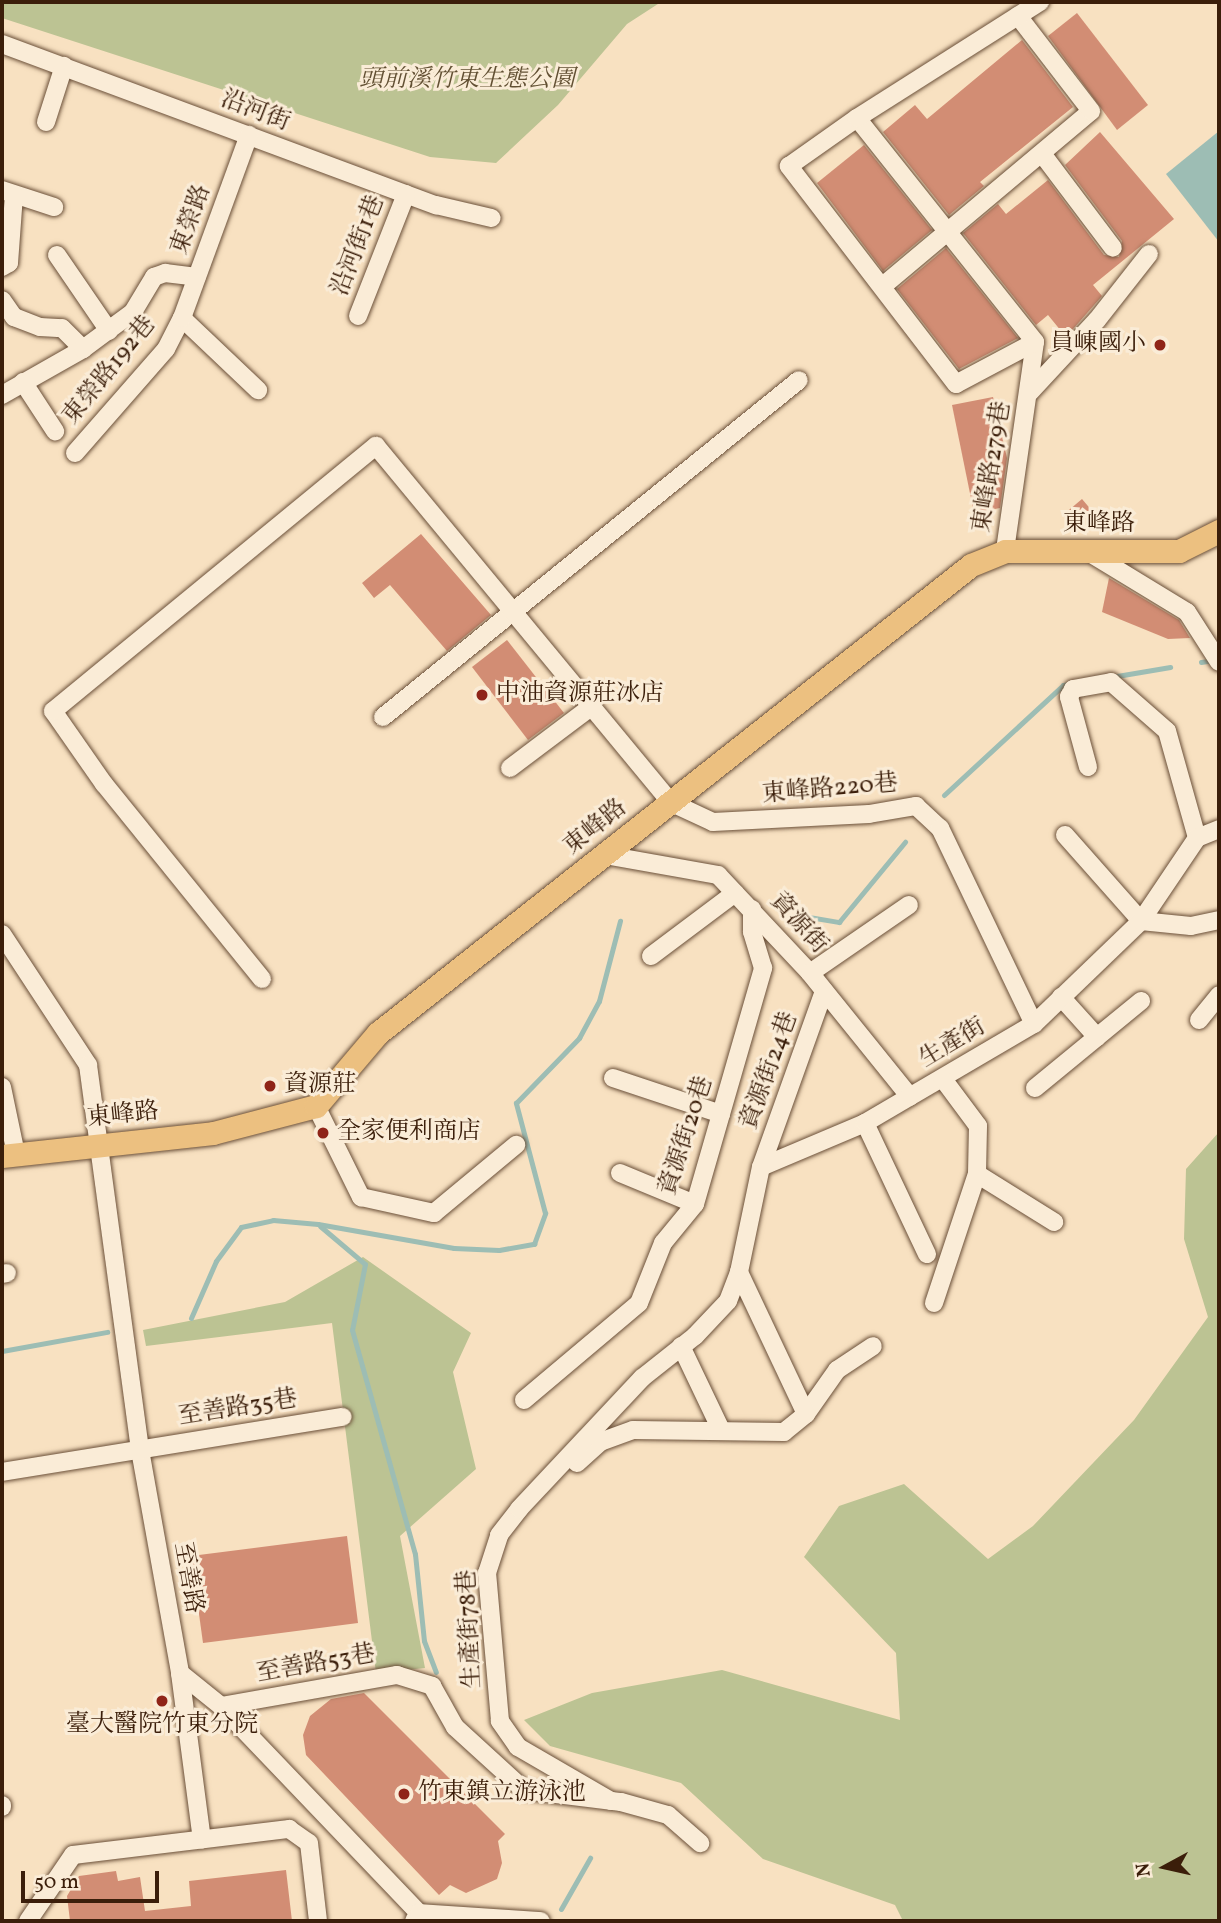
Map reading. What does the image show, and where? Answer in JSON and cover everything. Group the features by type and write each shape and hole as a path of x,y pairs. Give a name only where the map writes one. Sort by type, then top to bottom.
{"main road":[{"name":"東峰路","path":"9,1155 213,1133 316,1106 379,1033 971,565 1004,551 1179,551 1219,531"}],"street":[{"name":"東峰路279巷","path":"1035,342 956,384 884,285 789,166 857,118 1040,2"},
{"path":"884,285 948,229 1043,155 1091,111 1018,16"},
{"name":"沿河街","path":"2,44 406,194 492,218"},
{"path":"46,122 64,66"},
{"path":"857,118 948,229 1035,342"},
{"name":"東榮路","path":"2,395 83,349 109,331 133,312 154,277 165,274 197,277 249,135"},
{"path":"1043,155 1113,248"},
{"path":"2,267 9,263 8,193 54,208"},
{"name":"沿河街1巷","path":"358,316 406,194"},
{"name":"東峰路279巷","path":"1030,392 1097,320 1149,254"},
{"path":"57,255 109,331"},
{"name":"東榮路192巷","path":"75,453 166,349 182,318 197,277"},
{"path":"2,300 14,317 40,327 62,328 83,349"},
{"name":"東榮路192巷","path":"182,318 258,390"},
{"name":"東峰路279巷","path":"1004,551 1030,392 1035,342"},
{"path":"383,717 799,380"},
{"path":"23,382 55,431"},
{"path":"262,979 104,784 53,711 376,446 670,802"},
{"path":"1084,549 1187,612 1219,662"},
{"path":"1088,767 1069,697 1073,690 1111,682 1167,731 1198,838 1219,829"},
{"path":"510,768 591,707"},
{"name":"東峰路220巷","path":"670,802 713,822 869,814 916,806 940,828 1034,1024"},
{"path":"1065,835 1141,921 1191,926 1219,920"},
{"name":"生產街","path":"761,1167 865,1124 1034,1024 1141,921 1198,838"},
{"name":"資源街","path":"605,855 718,875 810,973 910,1097"},
{"path":"652,956 736,893"},
{"path":"810,973 909,905"},
{"name":"資源街20巷","path":"524,1399 639,1303 663,1243 695,1204 763,968 752,932 752,909"},
{"name":"至善路","path":"4,941 88,1065 140,1450 180,1673 202,1840"},
{"name":"資源街24巷","path":"761,1167 824,991"},
{"path":"1199,1020 1219,995"},
{"path":"1061,997 1097,1037"},
{"path":"1035,1088 1141,1001"},
{"path":"613,1078 721,1114"},
{"path":"934,1303 977,1174 978,1126 943,1079"},
{"path":"2,1087 9,1155"},
{"path":"316,1106 361,1197 434,1213 516,1146"},
{"path":"865,1124 927,1254"},
{"name":"生產街78巷","path":"616,1801 518,1747 500,1721 487,1573 499,1535 519,1509 642,1378 681,1346 728,1301 739,1272 761,1167"},
{"path":"620,1173 695,1204"},
{"path":"977,1174 1054,1222"},
{"path":"739,1272 806,1413"},
{"path":"681,1346 721,1430"},
{"path":"565,1474 600,1443 633,1430 784,1432 806,1413 836,1370 873,1346"},
{"name":"至善路35巷","path":"2,1472 343,1417"},
{"path":"180,1673 221,1706 416,1917 541,1921"},
{"name":"至善路53巷","path":"221,1706 397,1675 432,1686 455,1727 524,1790 616,1801"},
{"path":"616,1801 668,1815 699,1843"},
{"path":"28,1921 73,1855 289,1829 309,1843 318,1921"}],"green space":[{"name":"頭前溪竹東生態公園","path":"2,2 661,2 627,24 558,105 496,163 430,157 2,18"},
{"path":"1219,1132 1219,1921 903,1921 895,1905 763,1859 681,1783 550,1746 524,1720 592,1693 722,1670 900,1720 896,1653 804,1557 839,1506 904,1484 988,1559 1033,1526 1134,1420 1208,1317 1184,1239 1186,1169"},
{"path":"363,1257 471,1333 453,1372 476,1469 400,1536 425,1668 376,1673 332,1323 146,1346 143,1330 285,1302"}],"water":[{"path":"1219,131 1219,242 1166,174"}],"building":[{"path":"1077,13 1148,105 1117,130 1048,36"},
{"path":"1022,40 1073,107 980,182 984,186 949,215 883,132 915,105 927,119"},
{"path":"1100,132 1174,219 1093,285 1102,296 1066,337 1048,315 1036,325 963,233 998,204 1006,214 1048,180 1104,255 1119,257 1122,241 1065,165"},
{"path":"864,145 932,230 883,271 817,183"},
{"path":"946,248 1018,338 959,369 897,289"},
{"path":"993,397 1007,458 1000,508 974,513 952,405"},
{"path":"1082,499 1093,512 1074,528 1063,515"},
{"path":"421,534 491,615 447,651 390,585 374,598 362,583"},
{"path":"1109,578 1179,620 1190,638 1168,639 1102,612"},
{"path":"507,640 564,713 528,740 472,667"},
{"path":"347,1536 358,1623 203,1643 191,1556"},
{"name":"竹東鎮立游泳池","path":"364,1693 505,1834 498,1841 502,1863 497,1879 466,1893 450,1885 439,1895 306,1755 303,1735 310,1716 331,1699"},
{"path":"286,1870 292,1921 70,1921 67,1896 79,1876 116,1871 118,1881 140,1877 145,1911 191,1906 189,1881"}],"waterway":[{"path":"1201,662 1213,660"},
{"path":"1111,677 1170,667"},
{"path":"944,795 1063,685 1070,684"},
{"path":"797,915 839,922 905,842"},
{"path":"191,1318 216,1261 241,1227 273,1220 318,1224 454,1248 499,1250 534,1244 545,1213 516,1103 579,1038 599,1001 620,921"},
{"path":"320,1226 365,1264 352,1330 415,1554 424,1641 436,1672"},
{"path":"2,1351 107,1332"},
{"path":"561,1909 590,1858"}],"place":[{"name":"員崠國小","path":"1160,345"},
{"name":"中油資源莊冰店","path":"482,695"},
{"name":"資源莊","path":"270,1086"},
{"name":"全家便利商店","path":"323,1133"},
{"name":"臺大醫院竹東分院","path":"162,1701"},
{"name":"竹東鎮立游泳池","path":"404,1794"}]}
